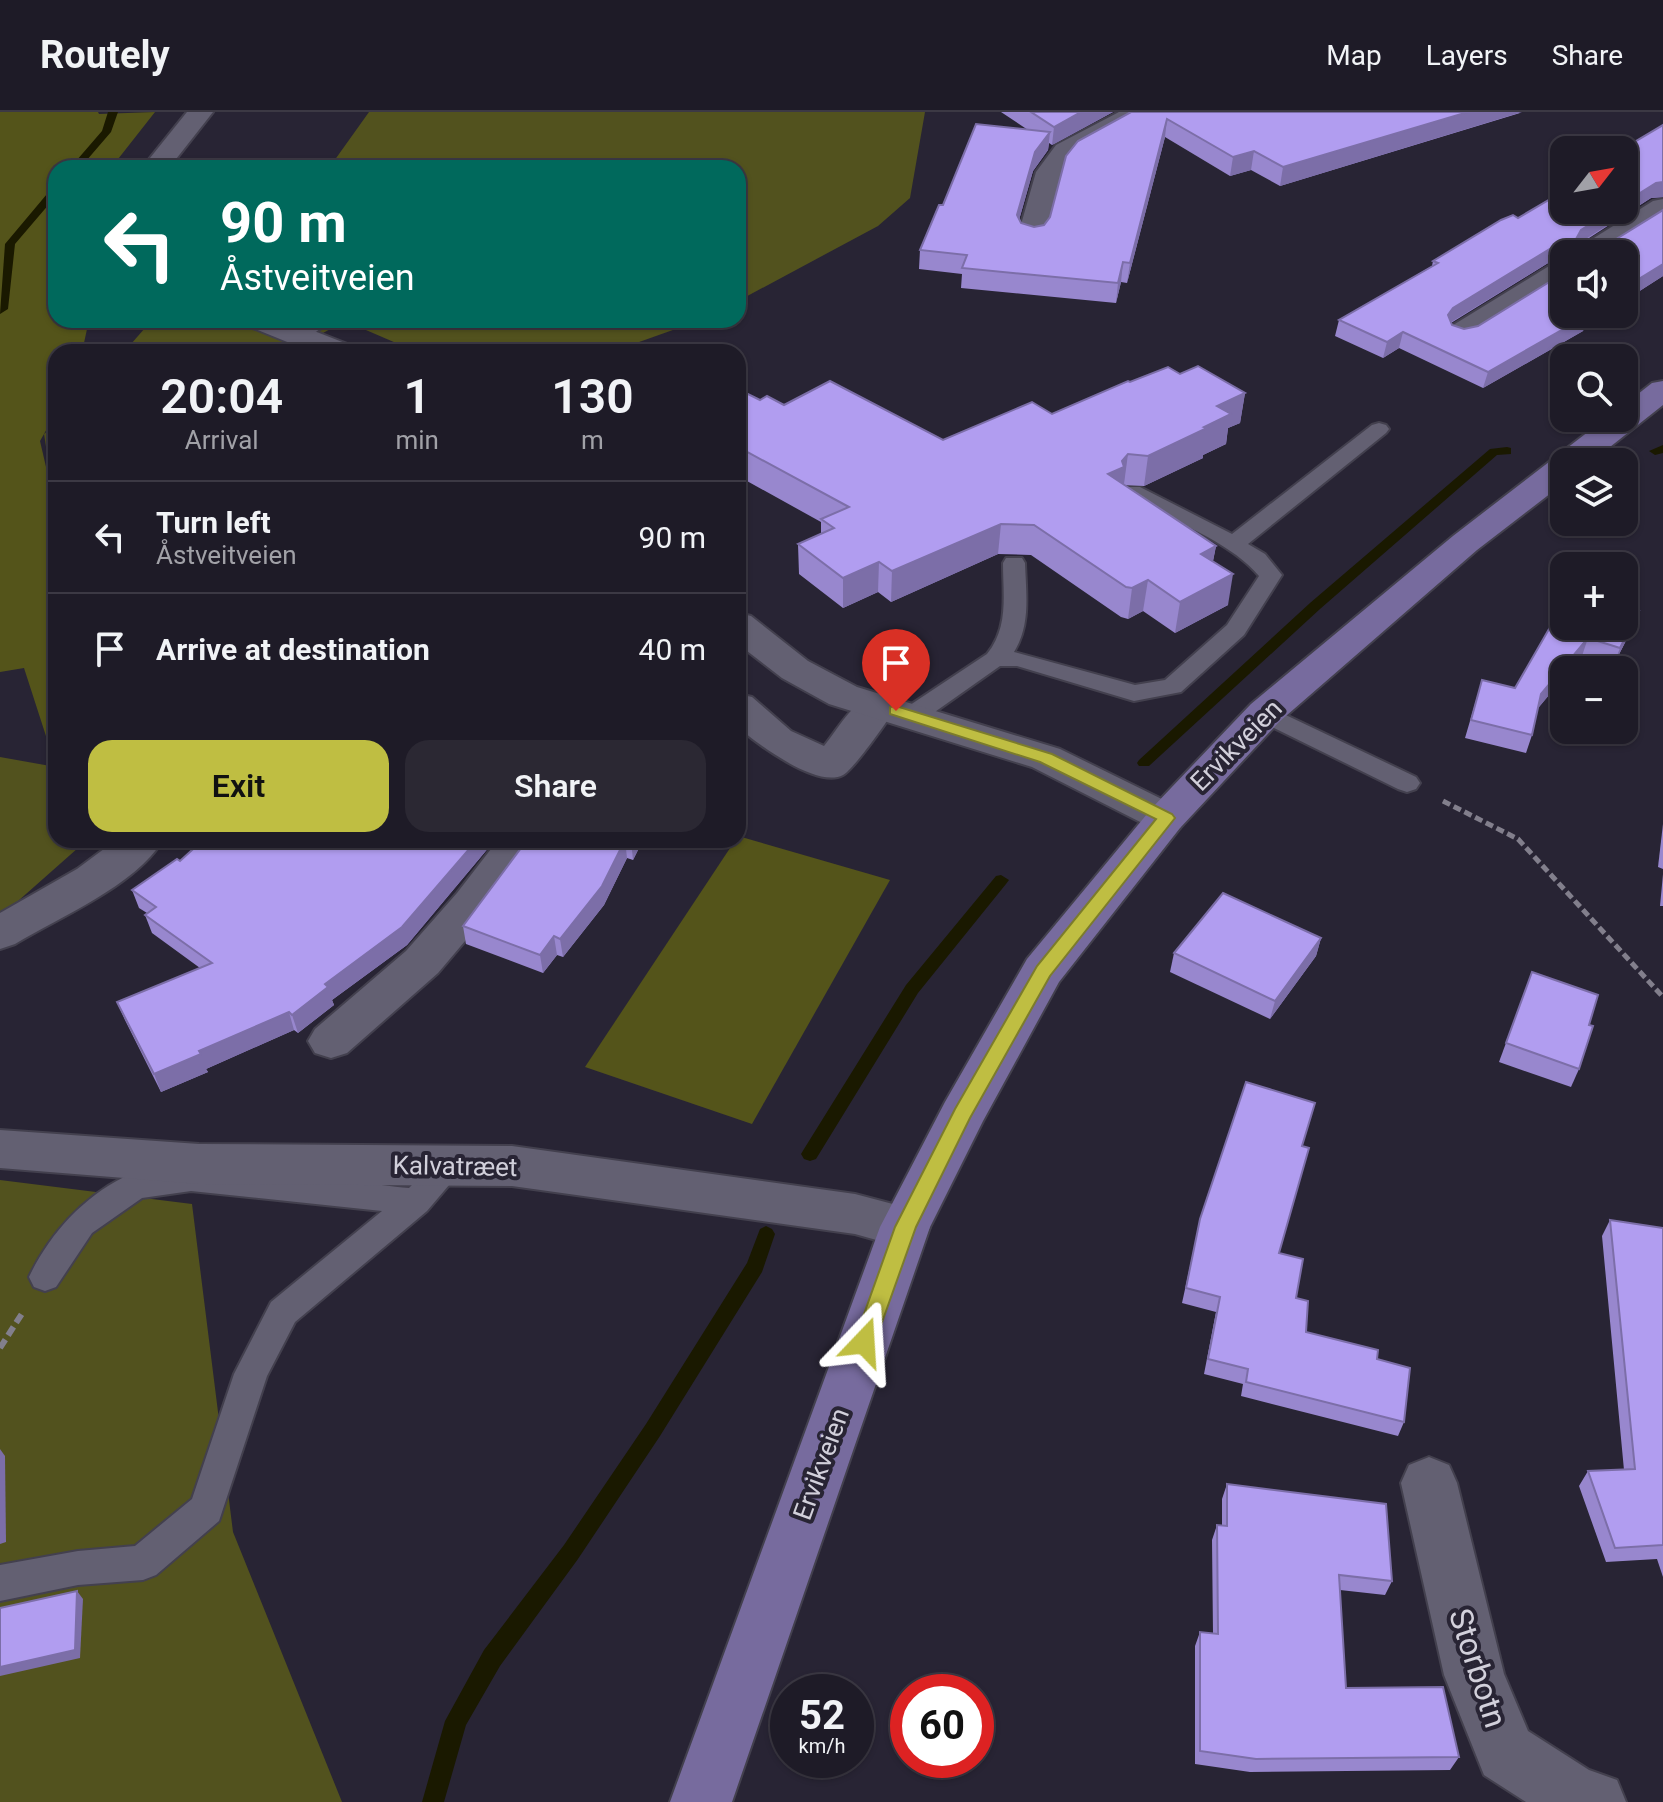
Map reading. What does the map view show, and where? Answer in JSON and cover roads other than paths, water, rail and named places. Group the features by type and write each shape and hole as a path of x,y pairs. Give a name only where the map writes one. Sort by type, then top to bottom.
{"main road":[{"path":"1588,448 1663,390"},
{"name":"Ervikveien","path":"701,1802 905,1227 962,1115 1043,971 1148,809 1465,543 1550,478"}],"street":[{"path":"161,160 200,112"},
{"path":"1032,235 1049,172 1065,151 1138,112"},
{"path":"1610,240 1663,207"},
{"path":"1461,333 1550,278"},
{"path":"313,328 330,344"},
{"path":"746,631 767,651 809,678 859,701 1046,758 1148,809"},
{"path":"746,713 777,740 830,765 896,711"},
{"path":"0,933 74,892 134,848"},
{"path":"331,1041 419,980 514,848"},
{"name":"Kalvatræet","path":"0,1149 199,1164 512,1166 855,1214 905,1227"},
{"name":"Storbotn","path":"1429,1483 1474,1675 1506,1753 1579,1800 1595,1802"}],"lane":[{"path":"1234,544 1379,429"},
{"path":"995,659 1018,659 1134,693 1172,687 1236,630 1271,575 1257,559 1234,544 1132,492"},
{"path":"896,711 995,659 1009,645 1015,629 1014,563"},
{"path":"1265,713 1407,783"},
{"path":"0,1583 78,1568 143,1563 206,1509 251,1374 283,1312 416,1202 451,1165"},
{"path":"45,1277 81,1224 135,1186 191,1178 416,1202"}],"waterway":[{"path":"82,160 106,132 113,112"},
{"path":"0,311 3,309 10,244 48,199"},
{"path":"1655,451 1663,449"},
{"path":"1144,763 1315,606 1494,452 1507,451"},
{"path":"810,1154 912,989 1001,880"},
{"path":"433,1802 456,1721 492,1658 571,1552 653,1430 755,1266 766,1234"}]}
